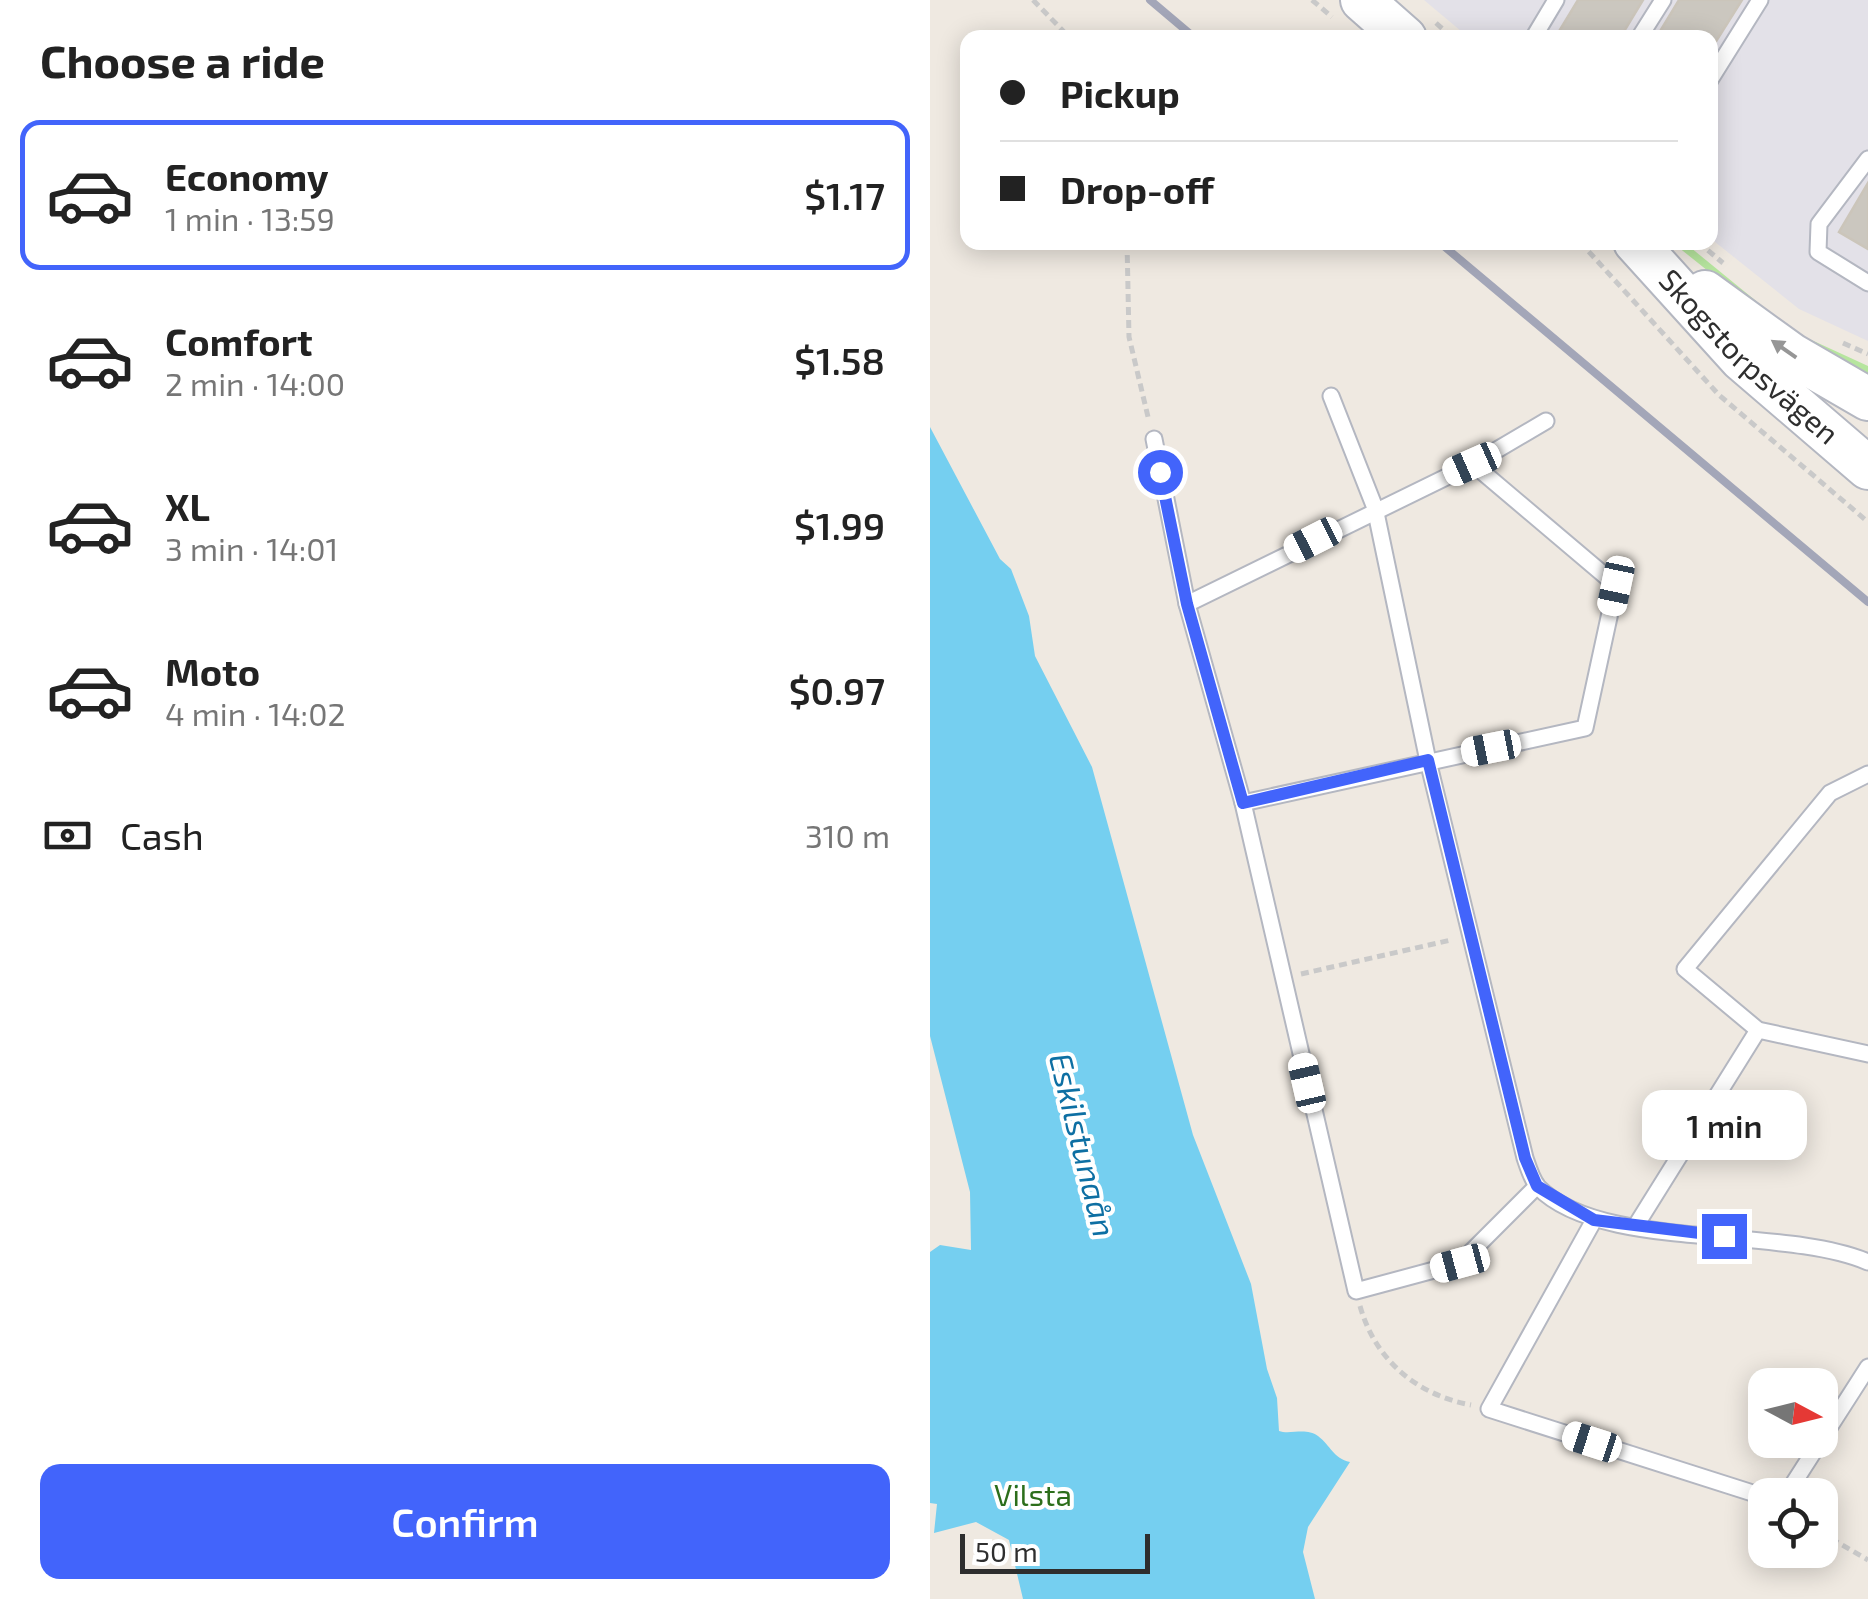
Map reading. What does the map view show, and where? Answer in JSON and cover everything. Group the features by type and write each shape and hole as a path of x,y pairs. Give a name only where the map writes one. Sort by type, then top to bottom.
{"main road":[{"path":"1362,0 1396,30"},
{"name":"Skogstorpsvägen","path":"1643,250 1741,360 1868,468"},
{"name":"Skogstorpsvägen","path":"1647,250 1792,355 1868,399"}],"lane":[{"path":"1537,30 1556,0"},
{"path":"1644,30 1662,0"},
{"path":"1718,67 1760,0"},
{"path":"1868,159 1858,179 1819,224 1818,252 1868,283"},
{"path":"1331,396 1375,508 1428,760 1474,934 1525,1158 1537,1186 1594,1220 1754,1240 1868,1262"},
{"path":"1187,604 1375,508 1472,464 1546,421"},
{"path":"1154,439 1187,604 1243,803 1356,1292 1460,1263 1537,1186"},
{"path":"1243,803 1585,728 1616,586 1472,464"},
{"path":"1868,774 1830,793 1685,969 1758,1030 1868,1054"},
{"path":"1635,1227 1758,1030"},
{"path":"1594,1220 1489,1409 1748,1492"},
{"path":"1797,1478 1868,1368"}],"path":[{"path":"1033,0 1062,30"},
{"path":"1127,250 1129,337 1154,439"},
{"path":"1283,978 1474,934"},
{"path":"1356,1292 1373,1345 1392,1365 1422,1388 1452,1402 1489,1409"},
{"path":"1838,1542 1868,1560"}],"shaded area":[{"path":"1424,0 1868,0 1868,341 1799,309 1718,244 1718,30 1460,30"}],"green space":[{"path":"1682,250 1694,250 1794,332 1868,366 1868,385 1787,334"}],"water":[{"name":"Eskilstunaån","path":"930,427 1000,559 1011,569 1029,616 1035,656 1092,767 1193,1135 1251,1284 1267,1369 1277,1398 1279,1431 1313,1433 1340,1458 1350,1462 1308,1527 1303,1552 1315,1599 1023,1599 1009,1540 976,1522 934,1533 937,1504 930,1503 930,1252 940,1245 971,1250 970,1192 930,1036"}],"building":[{"path":"1578,0 1643,0 1625,30 1560,30"},
{"path":"1679,0 1742,0 1718,38 1718,30 1661,30"},
{"path":"1868,183 1868,249 1839,232"}],"railway":[{"path":"1150,0 1186,30"},
{"path":"1449,250 1868,602"}],"route":[{"path":"1160,472 1187,604 1243,803 1428,760 1474,934 1525,1158 1537,1186 1594,1220 1724,1236"}],"park label":[{"name":"Vilsta","path":"1033,1496"}]}
